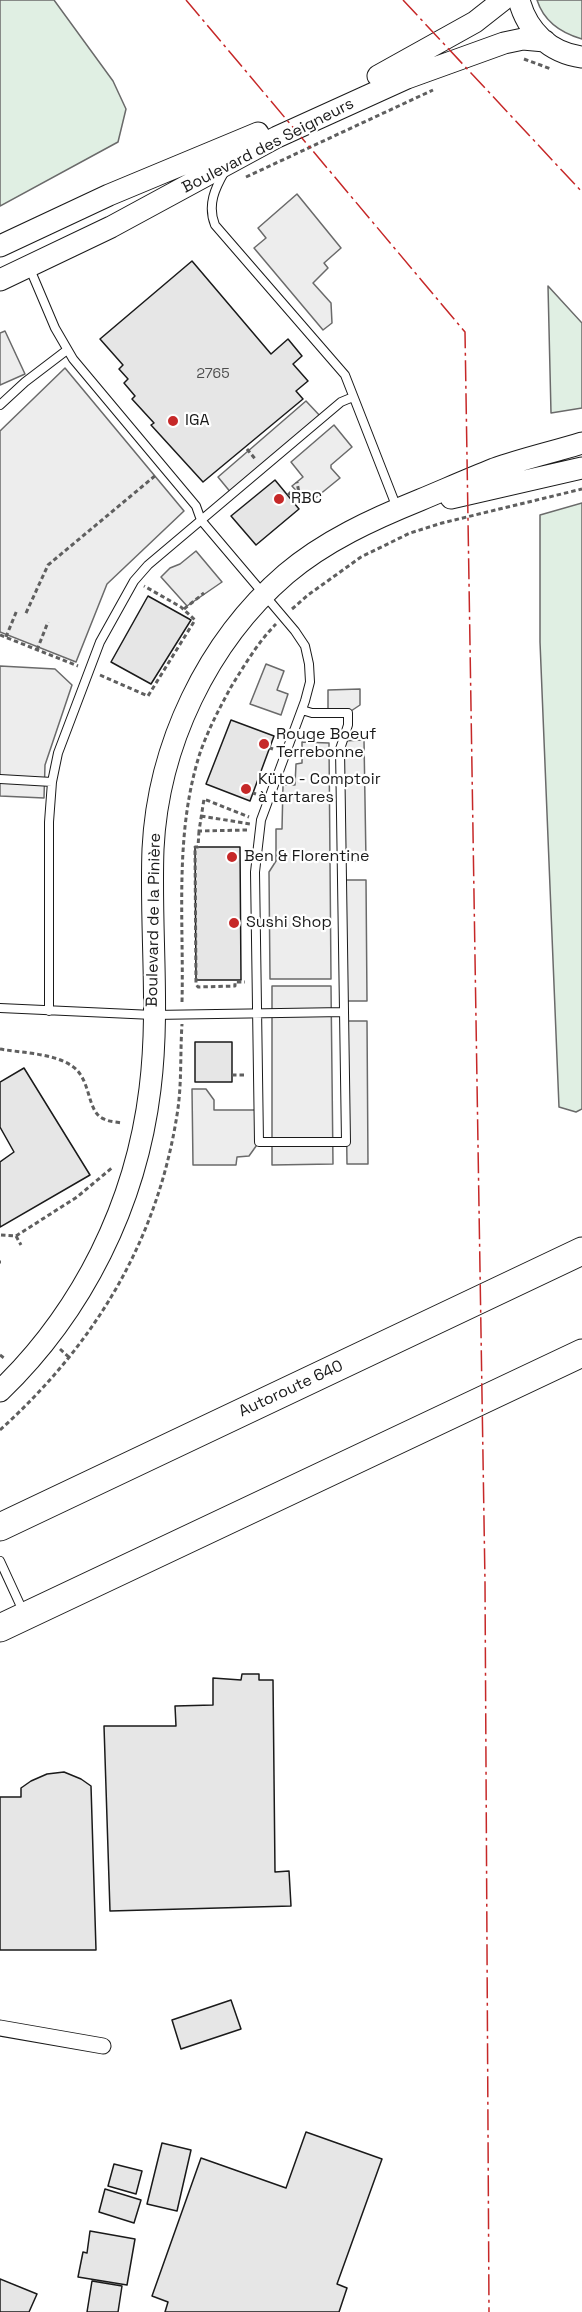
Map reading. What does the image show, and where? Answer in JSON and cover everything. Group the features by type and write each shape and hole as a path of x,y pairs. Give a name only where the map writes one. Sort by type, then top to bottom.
{"highway":[{"name":"Autoroute 640","path":"0,1527 582,1251"},
{"path":"0,1628 582,1353"}],"street":[{"name":"Boulevard des Seigneurs","path":"0,246 109,195 252,136 382,74 475,22 503,0"},
{"path":"519,0 526,20 545,41 563,53 582,57"},
{"name":"Boulevard des Seigneurs","path":"0,280 236,170 288,132 427,70 504,43 523,39 545,41"},
{"name":"Boulevard de la Pinière","path":"0,1391 28,1362 67,1312 94,1268 117,1218 136,1163 152,1074 153,848 159,799 167,763 179,727 203,677 223,646 265,595 284,576 326,546 366,523 495,469 582,443"},
{"name":"Boulevard de la Pinière","path":"397,509 582,468"},
{"path":"0,2028 104,2046"}],"lane":[{"path":"236,170 224,173 212,199 211,212 215,225 345,375 397,509"},
{"path":"29,266 55,328 67,350 196,507 201,520 295,631 305,646 310,682 302,710 266,803 257,845 255,872 259,1142 346,1142 340,749 348,725 348,713 312,713 302,710"},
{"path":"0,405 67,350"},
{"path":"49,1011 49,822 52,782 58,753 100,642 134,581 148,564 340,402 353,397"},
{"path":"0,778 52,782"},
{"path":"0,1008 153,1016 344,1011"},
{"path":"0,1561 26,1616"}],"path":[{"path":"520,58 561,72"},
{"name":"Boulevard des Seigneurs","path":"236,170 440,87"},
{"path":"26,613 48,565 156,475"},
{"path":"295,496 299,493 297,482"},
{"path":"295,606 361,557 410,533 582,489"},
{"path":"96,673 148,696 195,620 184,609 144,586"},
{"path":"184,609 204,593"},
{"path":"6,637 17,610"},
{"path":"37,650 48,622"},
{"name":"Boulevard de la Pinière","path":"182,999 183,843 197,766 219,710 243,668 271,630"},
{"path":"0,635 78,666"},
{"path":"245,982 235,982 235,986 198,987 196,984 195,847 198,847 198,831 204,799 249,817"},
{"path":"201,816 248,824"},
{"path":"198,831 247,830"},
{"path":"0,1049 56,1059 71,1065 81,1073 94,1110 98,1115 104,1119 123,1123"},
{"path":"232,1075 246,1075"},
{"path":"1,1235 16,1236 77,1197 113,1167"},
{"path":"16,1236 21,1245"}],"green space":[{"path":"0,0 54,0 113,81 126,109 118,142 0,206"},
{"path":"537,0 582,0 582,39 554,26 544,15"},
{"path":"548,286 582,323 582,408 551,413"},
{"path":"582,503 582,1109 576,1112 559,1107 540,642 540,515"}],"shaded area":[{"path":"297,194 341,248 324,263 328,268 313,283 331,303 332,323 323,330 254,248 266,238 258,228"},
{"path":"5,331 25,374 0,385 0,333"},
{"path":"65,368 184,511 107,584 76,662 0,632 0,431"},
{"path":"306,401 322,418 232,494 218,477"},
{"path":"334,425 352,447 331,465 340,478 308,504 292,486 303,477 291,462"},
{"path":"196,551 222,582 187,606 161,577 170,568 180,564"},
{"path":"266,664 284,671 277,690 288,694 281,715 250,704"},
{"path":"0,666 55,669 72,685 45,765 44,798 0,796"},
{"path":"360,689 360,705 348,713 328,713 328,690"},
{"path":"364,740 366,861 342,861 342,741"},
{"path":"302,742 329,743 331,979 270,979 269,872 276,861 276,829 282,829 283,785 295,785 296,764 302,763"},
{"path":"342,880 366,880 367,1001 344,1001"},
{"path":"272,986 331,986 333,1164 272,1165"},
{"path":"345,1021 367,1021 368,1164 347,1164"},
{"path":"192,1089 206,1089 214,1100 214,1110 259,1110 259,1142 249,1156 237,1157 236,1165 193,1165"}],"building":[{"path":"192,261 271,354 288,339 302,356 293,364 308,381 296,391 303,399 203,482 151,425 154,423 132,399 135,396 124,383 128,379 119,369 123,365 100,339"},
{"path":"275,480 299,509 256,545 231,516"},
{"path":"148,596 191,620 151,684 111,662"},
{"path":"231,720 274,736 250,801 206,784"},
{"path":"195,847 240,847 241,980 196,980"},
{"path":"195,1042 232,1042 232,1082 195,1082"},
{"path":"24,1068 90,1175 0,1227 0,1162 14,1152 0,1127 0,1082"},
{"path":"242,1674 259,1674 259,1680 273,1680 275,1872 289,1871 291,1906 110,1911 104,1726 176,1726 175,1706 213,1705 213,1678 241,1680"},
{"path":"64,1772 91,1786 96,1950 0,1950 0,1797 21,1797 21,1788 31,1781 47,1774"},
{"path":"231,2000 241,2029 181,2049 172,2020"},
{"path":"306,2132 382,2159 337,2284 347,2288 339,2312 165,2312 168,2302 152,2296 201,2158 286,2188"},
{"path":"162,2143 191,2150 177,2211 147,2204"},
{"path":"114,2164 142,2171 136,2194 108,2186"},
{"path":"105,2189 141,2200 134,2223 99,2212"},
{"path":"90,2231 135,2239 127,2285 78,2277 83,2252 87,2253"},
{"path":"0,2279 37,2294 29,2312 0,2312"},
{"path":"92,2281 122,2286 118,2312 87,2312"}],"power":[{"path":"186,0 465,332 485,1582 489,2312"},
{"path":"403,0 582,192"}],"place":[{"name":"IGA","path":"173,421"},
{"name":"RBC","path":"279,499"},
{"name":"Rouge Boeuf Terrebonne","path":"264,744"},
{"name":"Küto - Comptoir à tartares","path":"246,789"},
{"name":"Ben & Florentine","path":"232,857"},
{"name":"Sushi Shop","path":"234,923"}]}
